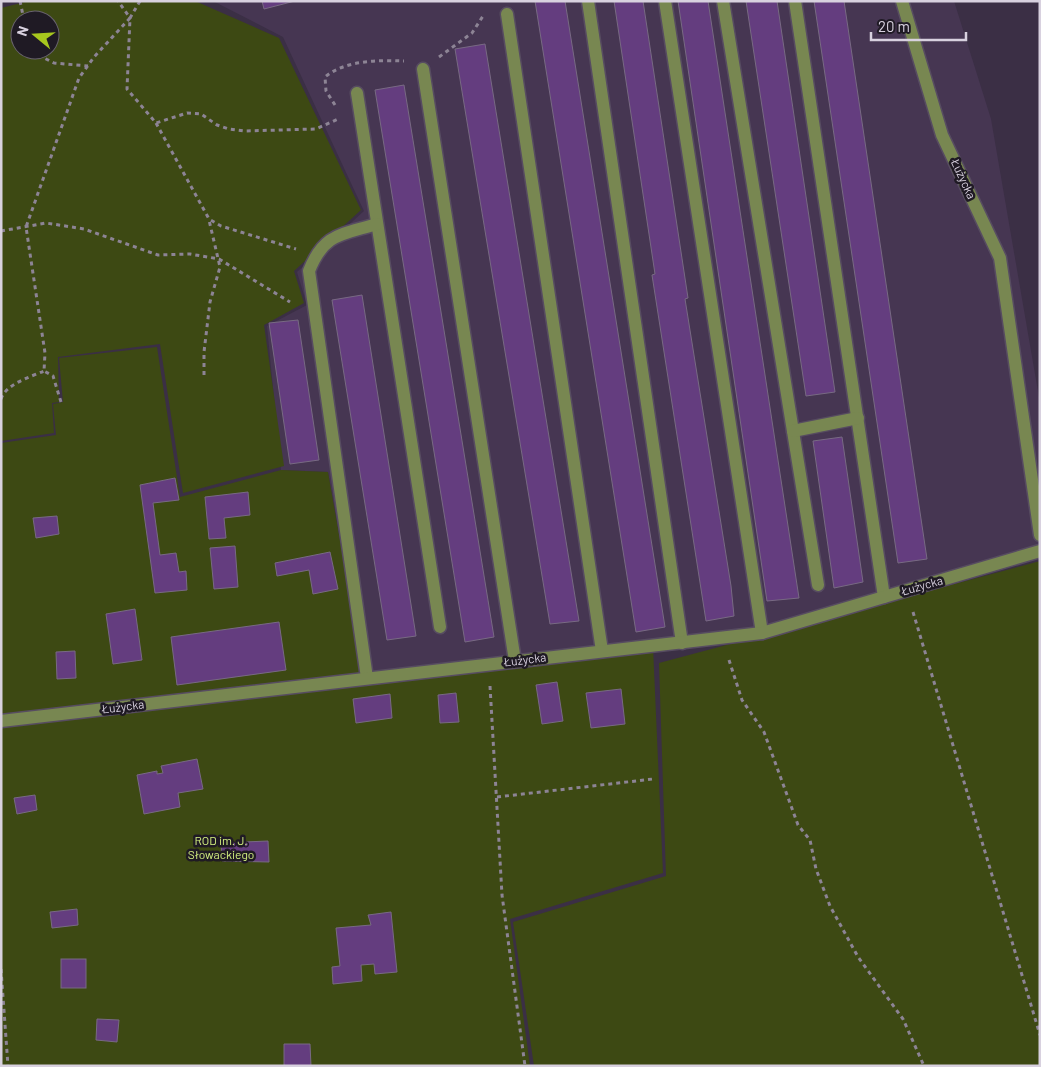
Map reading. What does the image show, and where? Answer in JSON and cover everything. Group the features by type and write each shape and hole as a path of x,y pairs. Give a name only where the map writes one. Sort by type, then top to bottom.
{"lane":[{"path":"588,1 682,644"},
{"path":"665,1 762,633"},
{"path":"723,1 818,585"},
{"path":"795,1 884,597"},
{"name":"Łużycka","path":"902,1 942,135 1000,258 1040,535"},
{"path":"508,14 602,650"},
{"path":"423,69 516,661"},
{"path":"357,92 440,626"},
{"path":"367,678 309,271 315,253 331,238 377,224"},
{"path":"793,431 858,418"},
{"name":"Łużycka","path":"1,721 602,650 682,644 762,633 1040,552"}],"path":[{"path":"118,1 130,18 128,89 156,123 209,219 219,259 220,267 210,302 204,352 204,375"},
{"path":"44,371 45,353 26,227 79,78 130,18 140,1"},
{"path":"436,59 472,33 487,9"},
{"path":"48,60 54,63 88,66"},
{"path":"343,116 326,90 325,77 336,67 383,60 412,62"},
{"path":"156,123 187,113 201,114 229,129 316,130 359,108"},
{"path":"209,219 221,226 290,246 314,258"},
{"path":"1,231 46,223 84,229 158,254 190,254 219,259 284,300 314,310"},
{"path":"1,399 3,394 20,382 44,371"},
{"path":"44,371 53,376 61,402"},
{"path":"907,590 1040,1035"},
{"path":"730,637 728,658 742,700 764,732 798,825 810,840 816,869 830,906 858,956 903,1019 924,1066"},
{"path":"488,664 502,895 525,1066"},
{"path":"496,797 653,779"},
{"path":"1,969 8,1066"}],"shaded area":[{"path":"213,1 954,1 991,119 1040,403 1040,556 724,638 365,683 328,472 281,470 267,326 307,305 297,272 364,211 283,37"}],"green space":[{"path":"29,1 195,1 279,38 361,210 294,271 304,303 264,325 284,466 183,493 160,344 58,357 59,402 52,403 54,433 1,441 1,8"},
{"name":"ROD im. J. Słowackiego","path":"157,347 180,497 281,470 328,472 365,683 653,647 663,873 510,919 530,1066 1,1066 1,443 56,435 53,404 63,402 59,358"},
{"path":"1040,561 1040,1066 534,1066 513,922 666,876 659,663"}],"building":[{"path":"262,1 295,1 264,9"},
{"path":"535,1 565,1 665,627 636,632"},
{"path":"614,1 643,1 688,298 685,299 731,586 734,616 706,621 652,275 655,274"},
{"path":"678,1 708,1 799,598 767,601"},
{"path":"746,1 777,1 835,392 806,396"},
{"path":"814,1 844,1 927,559 898,563"},
{"path":"485,44 579,621 550,624 455,49"},
{"path":"404,85 494,637 465,642 375,90"},
{"path":"362,295 416,636 387,640 332,300"},
{"path":"298,320 319,460 290,464 269,323"},
{"path":"842,437 863,582 834,588 813,441"},
{"path":"175,478 179,500 153,503 160,555 176,553 179,572 186,571 187,590 155,593 140,485"},
{"path":"248,492 250,515 224,518 226,538 209,539 205,497"},
{"path":"57,516 59,534 36,538 33,518"},
{"path":"235,546 238,587 214,589 210,548"},
{"path":"330,552 338,589 313,594 309,570 277,576 275,563"},
{"path":"135,609 142,660 113,664 106,614"},
{"path":"279,622 286,670 177,685 171,637"},
{"path":"75,651 76,678 57,679 56,652"},
{"path":"557,682 563,721 542,724 536,685"},
{"path":"621,689 625,724 591,728 586,693"},
{"path":"456,693 459,722 440,723 438,695"},
{"path":"390,694 392,718 356,723 353,699"},
{"path":"197,759 203,789 178,793 180,807 144,814 137,775 157,771 157,774 163,773 161,766"},
{"path":"35,795 37,810 17,814 14,798"},
{"path":"268,841 269,862 222,861 221,843"},
{"path":"77,909 78,925 52,928 50,912"},
{"path":"391,912 397,972 375,974 374,964 361,965 362,981 333,984 332,967 340,966 336,928 371,925 368,915"},
{"path":"61,959 86,959 86,988 61,988"},
{"path":"97,1019 119,1020 117,1042 96,1040"},
{"path":"284,1044 310,1044 311,1066 284,1066"}]}
